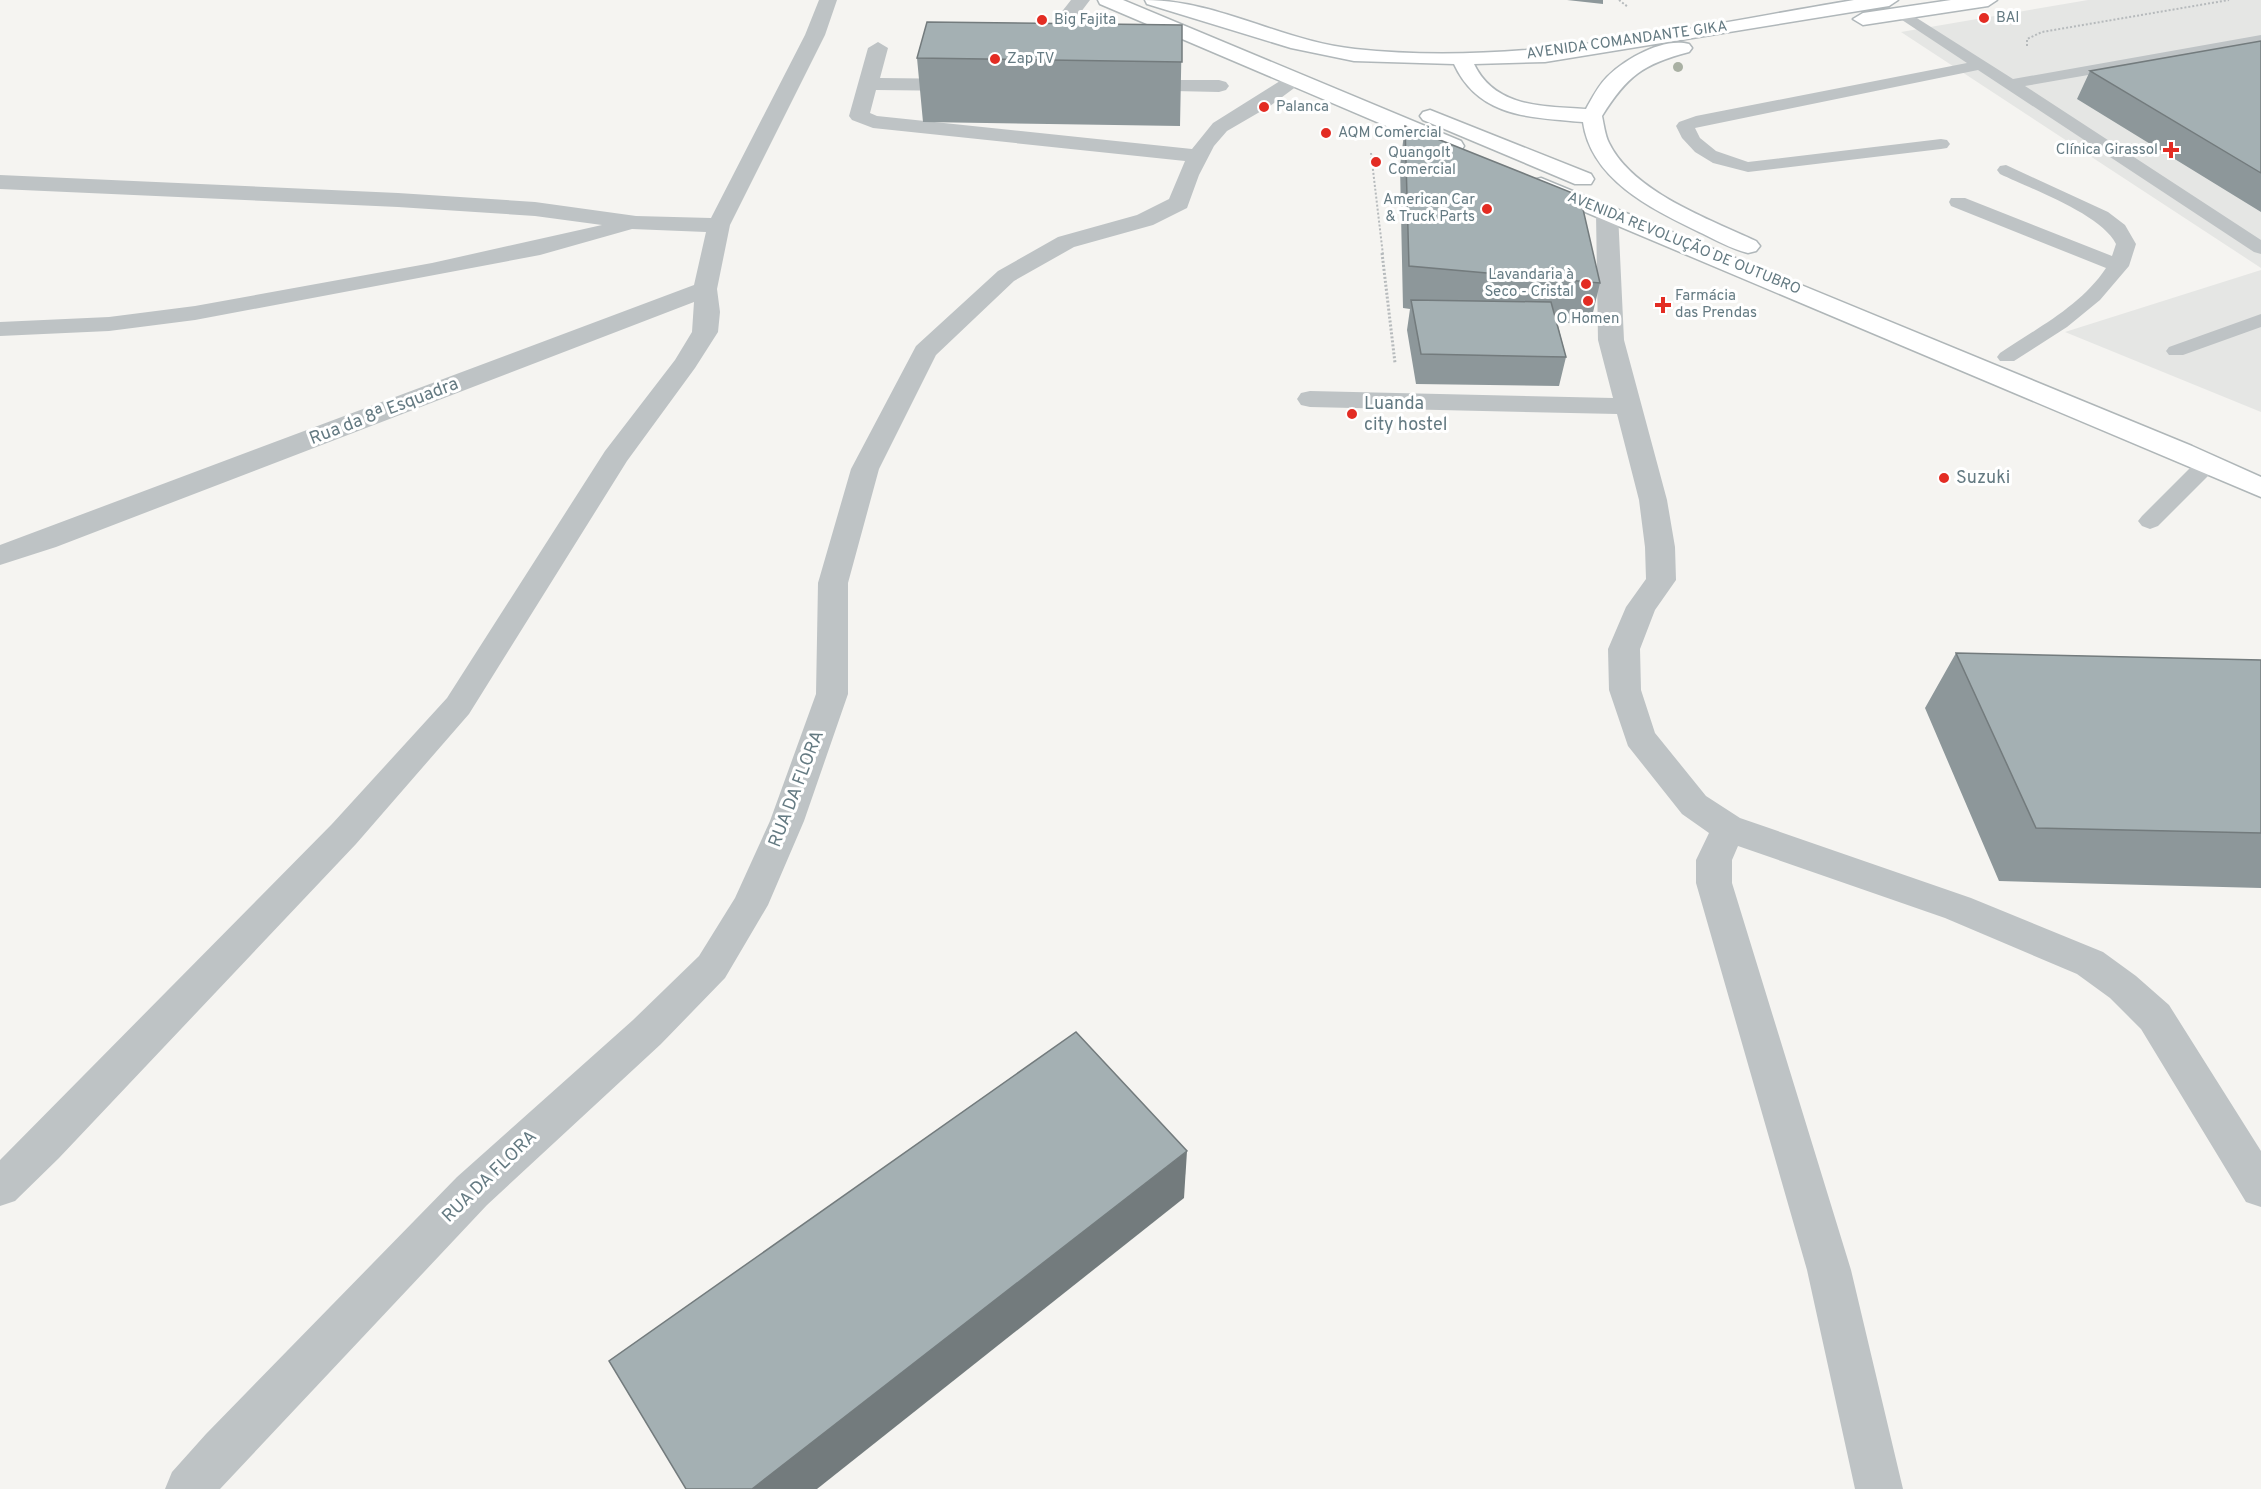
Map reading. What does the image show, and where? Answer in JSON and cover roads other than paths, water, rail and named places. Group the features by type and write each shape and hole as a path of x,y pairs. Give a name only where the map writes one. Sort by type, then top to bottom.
{"main road":[{"name":"AVENIDA REVOLUÇÃO DE OUTUBRO","path":"1107,0 1294,80 1366,108 1607,213 2207,464 2261,489"},
{"name":"AVENIDA REVOLUÇÃO DE OUTUBRO","path":"1145,0 1770,255"},
{"name":"AVENIDA COMANDANTE GIKA","path":"1154,0 1298,44 1354,55 1461,58 1545,56 1895,7 1988,0"},
{"name":"AVENIDA COMANDANTE GIKA","path":"1592,116 1614,81 1648,59 1668,50 1895,7"},
{"path":"1461,58 1466,75 1474,87 1502,104 1524,109 1592,116 1598,143 1611,164 1634,185 1667,205 1749,246"},
{"path":"1856,292 2261,466"}],"street":[{"path":"0,1186 45,1145 344,834 458,706 615,457 686,363 705,332 708,312 705,289 719,225 815,35 828,0"},
{"path":"1029,85 1059,28 1081,0"},
{"path":"878,48 859,116 873,122 1199,156"},
{"name":"RUA DA FLORA","path":"189,1489 231,1442 472,1191 647,1032 712,967 750,905 787,821 832,694 833,583 865,469 925,351 1006,276 1066,242 1144,220 1179,203 1188,175 1220,127 1263,102 1294,80"},
{"path":"868,84 983,85"},
{"path":"1113,86 1219,86"},
{"path":"0,182 535,208 636,223 719,225"},
{"path":"1607,213 1611,340 1653,500 1660,548 1661,580 1641,607 1624,649 1625,690 1640,737 1695,805 1728,828 1958,908 2090,963 2123,987 2155,1017 2261,1188"},
{"path":"0,329 109,324 195,313 540,248 636,223"},
{"name":"Rua da 8ª Esquadra","path":"0,555 45,540 705,289"},
{"path":"1310,399 1627,406"},
{"path":"1728,828 1714,860 1714,883 1829,1270 1879,1489"}],"lane":[{"path":"1895,7 2261,248"},
{"path":"2010,84 2261,40"},
{"path":"1941,144 1748,167 1729,164 1713,156 1687,135 1685,126 1702,120 1981,65"},
{"path":"2006,170 2101,216 2118,229 2126,244 2119,266 2093,296 2007,357"},
{"path":"1958,202 2119,266"},
{"path":"2176,351 2261,320"},
{"path":"2150,521 2207,464"}],"place":[{"name":"BAI","path":"1984,18"},
{"name":"Big Fajita","path":"1042,20"},
{"name":"Zap TV","path":"995,59"},
{"name":"Palanca","path":"1264,107"},
{"name":"AQM Comercial","path":"1326,133"},
{"name":"Clínica Girassol","path":"2171,150"},
{"name":"Quangolt Comercial","path":"1376,162"},
{"name":"American Car & Truck Parts","path":"1487,209"},
{"name":"Lavandaria à Seco - Cristal","path":"1586,284"},
{"name":"O Homen","path":"1588,301"},
{"name":"Farmácia das Prendas","path":"1663,305"},
{"name":"Luanda city hostel","path":"1352,414"},
{"name":"Suzuki","path":"1944,478"}]}
